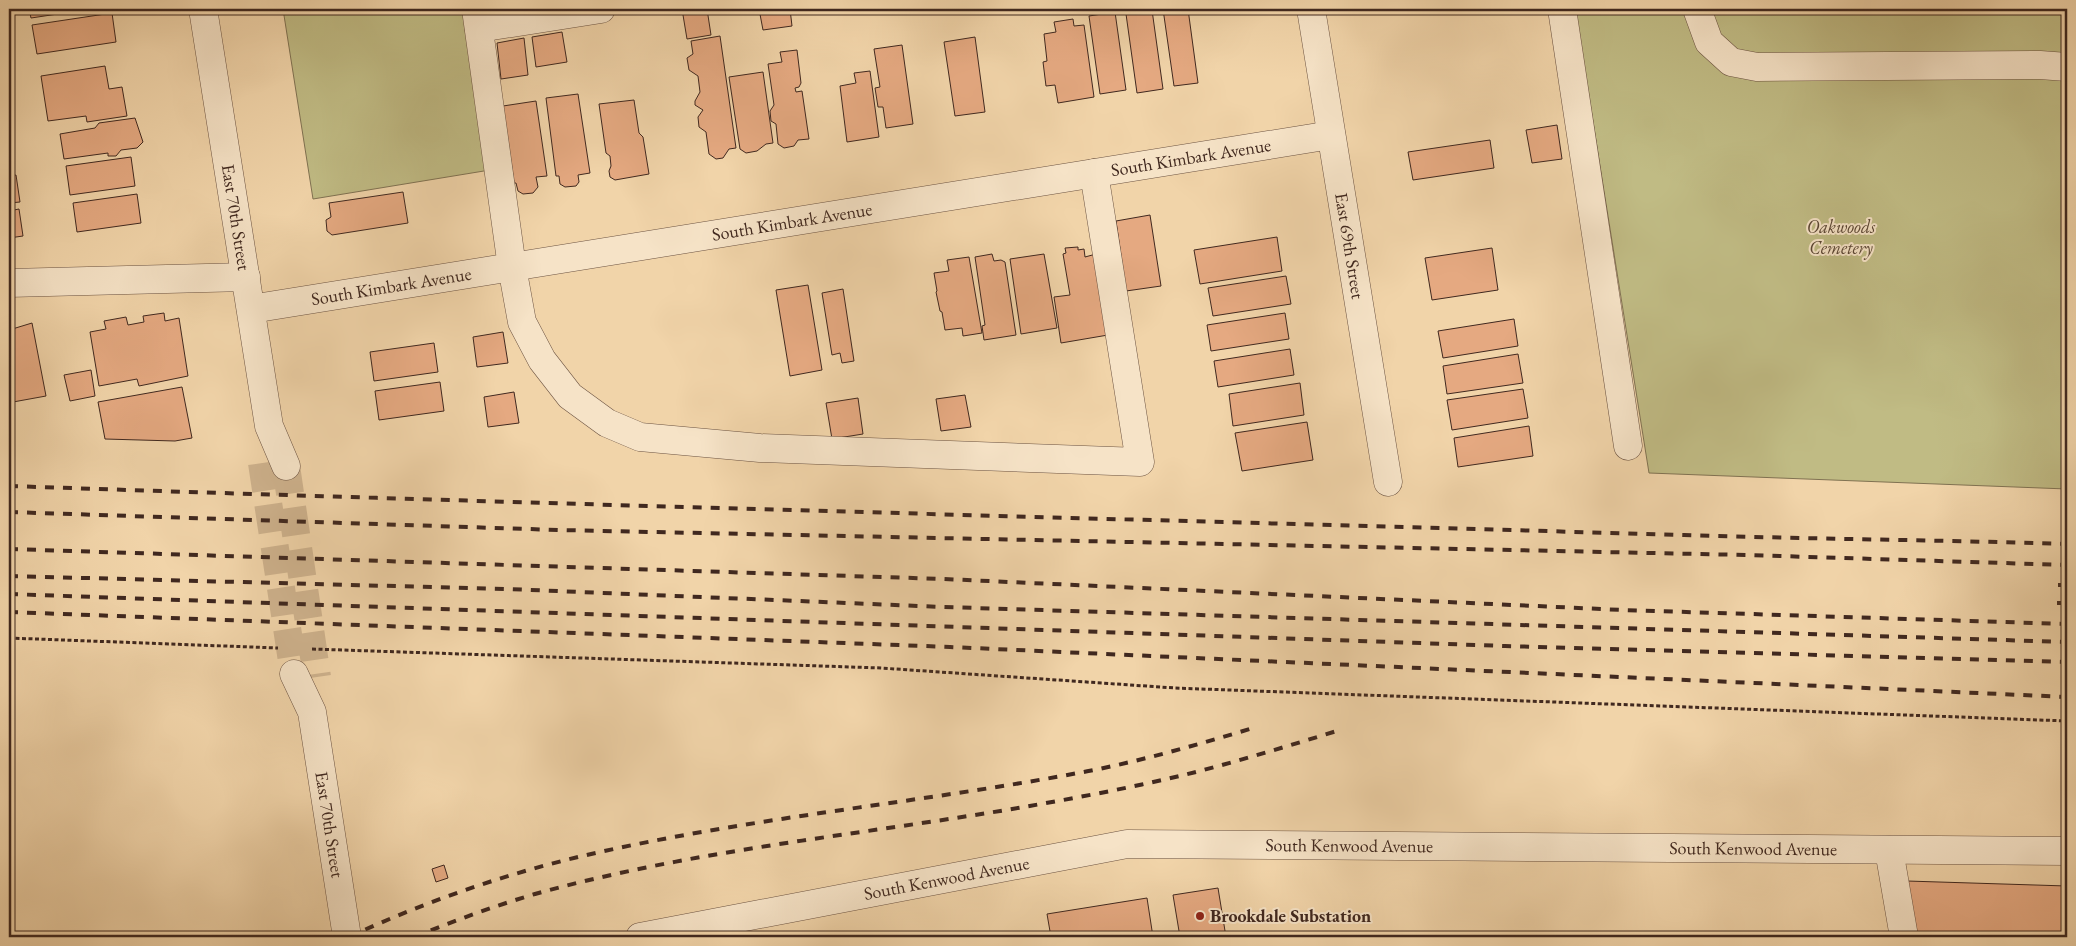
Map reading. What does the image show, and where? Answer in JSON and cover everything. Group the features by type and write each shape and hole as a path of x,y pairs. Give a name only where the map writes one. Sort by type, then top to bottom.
{"street":[{"name":"East 70th Street","path":"203,9 274,465"},
{"path":"601,9 477,18 512,267 522,322 542,360 570,396 607,423 640,437 760,448 1140,462 1094,173"},
{"name":"East 69th Street","path":"1311,9 1388,482"},
{"path":"1562,9 1628,446"},
{"path":"1697,9 1709,42 1731,62 1758,67 2040,65 2067,67"},
{"name":"South Kimbark Avenue","path":"251,309 1331,135"},
{"path":"9,283 246,277"},
{"name":"East 70th Street","path":"306,676 347,937"},
{"name":"South Kenwood Avenue","path":"640,937 1127,844 2067,851"},
{"path":"1889,850 1904,937"}],"path":[{"path":"9,638 286,648"},
{"path":"305,649 881,668 1175,688 2067,722"}],"green space":[{"path":"283,9 465,9 490,170 313,199"},
{"name":"Oakwoods Cemetery","path":"1575,9 2067,9 2067,489 1649,473"}],"building":[{"path":"29,9 91,9 31,18"},
{"path":"682,9 707,9 711,35 687,39"},
{"path":"759,9 790,9 792,26 763,30"},
{"path":"1163,9 1188,9 1198,83 1174,86"},
{"path":"1152,10 1163,89 1137,93 1126,14"},
{"path":"1115,12 1126,90 1100,94 1089,16"},
{"path":"112,13 116,42 37,54 32,25"},
{"path":"1073,19 1074,26 1084,25 1094,97 1058,103 1055,85 1046,86 1043,62 1047,61 1044,34 1056,32 1054,22"},
{"path":"562,32 567,62 536,67 532,37"},
{"path":"720,36 736,148 729,149 723,158 716,159 709,154 706,132 699,127 698,117 703,110 695,105 700,92 698,76 689,70 687,58 693,54 691,41"},
{"path":"975,37 985,112 955,116 944,42"},
{"path":"524,38 528,75 501,79 497,43"},
{"path":"902,45 913,124 886,128 883,107 878,107 875,88 880,87 874,49"},
{"path":"797,50 801,83 799,87 795,88 796,92 802,91 809,139 798,140 794,146 784,148 778,144 776,124 771,121 770,111 774,105 768,64 782,62 780,52"},
{"path":"105,66 109,89 122,87 127,116 87,122 86,116 48,121 41,76"},
{"path":"870,71 879,137 847,142 840,86 856,83 854,73"},
{"path":"763,72 773,143 766,144 757,151 746,153 740,149 729,77"},
{"path":"578,94 590,173 578,175 579,182 576,186 565,187 560,184 559,176 556,176 546,98"},
{"path":"634,100 639,133 643,137 649,174 615,180 610,177 610,156 606,153 599,104"},
{"path":"536,101 547,176 536,177 538,187 533,193 523,194 518,191 516,183 514,183 503,106"},
{"path":"135,118 143,142 137,148 121,150 116,156 108,156 108,153 64,159 60,134 95,128 99,123"},
{"path":"1557,125 1562,159 1532,163 1526,130"},
{"path":"1490,140 1494,168 1413,180 1408,152"},
{"path":"9,149 12,171 9,171"},
{"path":"131,157 135,186 70,195 66,166"},
{"path":"16,175 20,202 9,203 9,176"},
{"path":"403,192 408,223 332,235 327,231 326,220 331,217 329,203"},
{"path":"137,194 141,223 77,232 73,203"},
{"path":"19,209 23,236 9,238 9,211"},
{"path":"1150,215 1161,286 1126,291 1116,221"},
{"path":"1277,237 1282,271 1200,284 1194,250"},
{"path":"1078,247 1078,250 1084,249 1085,257 1096,254 1108,335 1061,343 1054,297 1070,295 1063,254 1066,253 1065,248"},
{"path":"1492,248 1498,290 1432,300 1425,258"},
{"path":"992,254 994,261 1001,260 1005,262 1016,335 984,340 982,326 985,325 975,257"},
{"path":"1044,254 1057,328 1021,334 1010,259"},
{"path":"969,257 982,333 963,336 962,328 945,330 936,292 934,273 949,271 947,260"},
{"path":"1286,276 1291,304 1213,316 1208,288"},
{"path":"808,285 822,370 790,376 776,290"},
{"path":"843,289 854,361 842,363 840,353 832,355 822,293"},
{"path":"164,313 165,321 179,318 188,376 139,386 137,379 99,386 90,332 106,329 104,321 126,317 128,325 144,322 143,316"},
{"path":"1285,313 1289,339 1211,351 1207,325"},
{"path":"1514,319 1518,346 1443,358 1438,331"},
{"path":"32,323 46,396 13,402 9,379 9,330"},
{"path":"503,332 508,363 477,367 473,337"},
{"path":"434,343 438,372 374,381 370,352"},
{"path":"1290,349 1294,375 1218,387 1214,361"},
{"path":"1518,354 1523,383 1447,394 1443,366"},
{"path":"91,370 95,396 70,401 64,375"},
{"path":"440,382 444,411 379,420 375,391"},
{"path":"1300,383 1304,415 1233,426 1229,394"},
{"path":"182,387 192,438 175,441 105,439 98,402"},
{"path":"1523,389 1528,418 1452,430 1447,400"},
{"path":"514,392 519,423 488,427 484,397"},
{"path":"965,395 971,427 941,431 936,399"},
{"path":"858,398 863,434 832,439 826,403"},
{"path":"1307,422 1313,460 1242,471 1235,433"},
{"path":"1529,426 1533,456 1458,467 1454,438"},
{"path":"444,865 448,878 436,882 432,869"},
{"path":"1907,881 2067,886 2067,937 2033,937 2032,933 2020,937 1915,937"},
{"name":"Brookdale Substation","path":"1218,888 1226,937 1180,937 1173,895"},
{"path":"1147,898 1153,937 1051,937 1047,914"}],"tunnel":[{"path":"262,463 294,674"},
{"path":"286,466 317,677"}],"railway":[{"path":"9,486 846,512 2067,544"},
{"path":"9,512 558,530 1747,555 2067,565"},
{"path":"9,549 944,579 1623,610 2067,624"},
{"path":"9,576 507,589 944,607 2067,642"},
{"path":"2058,585 2067,585"},
{"path":"9,594 1505,646 2067,662"},
{"path":"2057,603 2067,603"},
{"path":"9,612 950,647 2067,697"},
{"path":"349,937 461,891 548,864 578,857 706,831 1030,782 1094,770 1174,751 1253,728"},
{"path":"414,937 535,894 651,866 710,855 1006,810 1117,790 1204,770 1340,730"}],"place":[{"name":"Brookdale Substation","path":"1200,916"}]}
